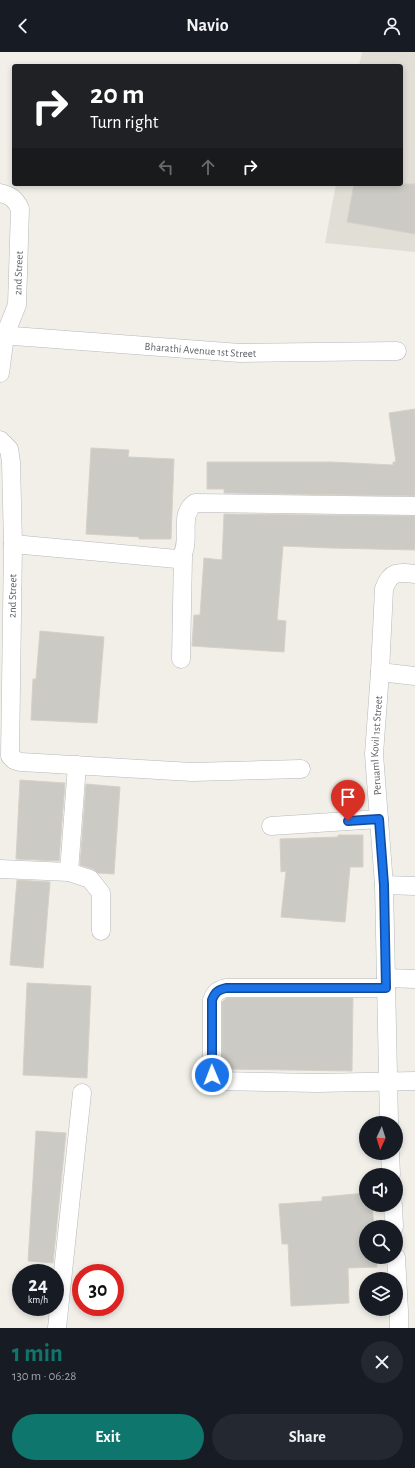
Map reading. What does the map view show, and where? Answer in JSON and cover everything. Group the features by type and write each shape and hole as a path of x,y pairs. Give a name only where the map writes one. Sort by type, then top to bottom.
{"street":[{"name":"2nd Street","path":"0,373 2,335 17,305 20,209 17,202 6,194"},
{"name":"Bharathi Avenue 1st Street","path":"2,335 240,353 397,351"},
{"name":"2nd Street","path":"0,440 9,449 11,462 13,544 10,759"},
{"path":"181,659 182,556 185,544 187,513 190,506 195,503 415,506"},
{"path":"13,544 170,559 177,559 182,556"},
{"name":"Peruaml Kovil 1st Street","path":"389,1116 384,885 374,754 384,589 386,582 395,573 410,573"},
{"path":"380,672 415,676"},
{"path":"10,759 76,765 192,772 301,769"},
{"path":"69,872 76,765"},
{"path":"270,826 379,819"},
{"path":"0,868 69,872 90,879 101,893 101,931"},
{"path":"384,885 415,886"},
{"path":"415,980 386,983 226,988 218,990 214,994 212,1000 212,1075 218,1081 317,1083 388,1080 415,1081"},
{"path":"57,1328 82,1093"},
{"path":"396,1264 399,1328"}],"shaded area":[{"path":"362,52 415,52 415,252 325,243 336,186 403,186 403,64 359,64"}],"building":[{"path":"403,184 415,184 415,234 347,222 354,186 403,186"},
{"path":"415,409 415,496 224,493 224,489 207,489 207,462 331,462 393,465 393,462 396,462 389,413"},
{"path":"91,448 129,450 128,457 174,459 171,539 139,539 139,537 86,534"},
{"path":"224,514 415,516 415,550 283,546 277,620 286,621 284,652 192,646 194,615 200,615 204,558 222,560"},
{"path":"40,631 104,637 97,723 31,720 33,679 36,679"},
{"path":"20,780 65,783 59,861 16,859"},
{"path":"86,784 120,787 114,874 98,873 93,869 80,865"},
{"path":"338,835 363,835 363,867 350,867 345,922 281,917 286,871 281,872 280,839 338,837"},
{"path":"17,880 50,882 43,968 10,965"},
{"path":"27,983 91,986 87,1078 23,1075"},
{"path":"227,998 353,998 352,1071 222,1069 222,1002"},
{"path":"36,1131 66,1133 53,1263 28,1261"},
{"path":"359,1194 359,1212 373,1212 373,1220 359,1220 359,1264 377,1264 377,1267 348,1268 349,1303 291,1306 288,1244 282,1244 279,1204 322,1201 322,1197"}],"route":[{"path":"212,1075 212,1000 214,994 218,990 226,988 386,988 384,885 379,819 348,821"}]}
